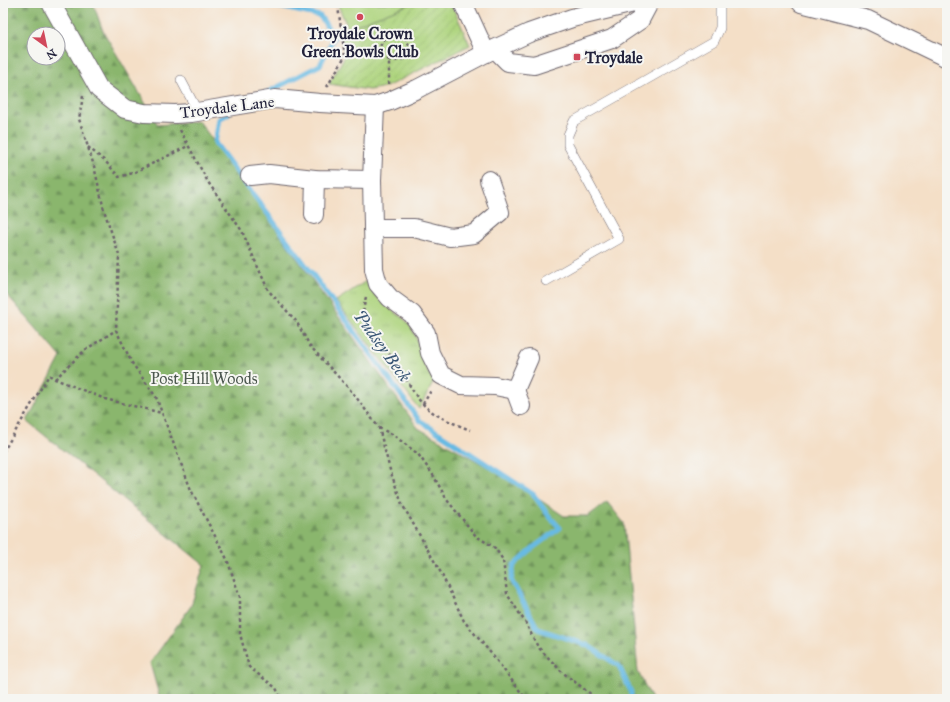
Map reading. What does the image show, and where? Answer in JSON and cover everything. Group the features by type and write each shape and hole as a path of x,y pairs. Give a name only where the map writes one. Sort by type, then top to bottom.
{"street":[{"name":"Troydale Lane","path":"51,3 100,89 125,109 175,114 275,99 320,104 375,106 417,89 490,51 530,33 572,18 634,3"},
{"path":"463,3 490,51 508,62 534,64 612,39 640,20 649,3"},
{"path":"801,3 868,20 947,58"},
{"path":"375,106 372,180 374,269 378,284 390,298 412,314 426,333 430,353 441,375 461,385 495,386 518,398 529,358"},
{"path":"250,176 269,174 315,180 372,180"},
{"path":"314,215 315,180"},
{"path":"373,228 414,228 450,237 474,234 500,212 489,180"}],"lane":[{"path":"546,281 619,239 568,144 568,135 574,121 714,41 720,28 720,3"},
{"path":"181,80 203,111"}],"path":[{"path":"320,104 345,56 337,3"},
{"path":"393,33 402,35 408,41 409,50 405,58 397,62 389,60 382,54 381,45 385,38 393,33"},
{"path":"79,119 94,166 104,210 119,255 116,330 132,363 156,397 191,490 228,559 240,597 240,634 249,667 276,688 281,699"},
{"path":"178,127 208,182 242,231 268,290 296,321 310,346 353,393 379,428 390,470 402,504 441,573 464,621 526,699"},
{"path":"88,147 106,162 119,177 133,173 188,146"},
{"path":"378,284 368,291 363,310 366,325 371,336 379,346 392,357 419,400 427,408 440,416 470,430"},
{"path":"55,379 86,350 116,330"},
{"path":"3,452 49,375 55,379 105,399 162,413"},
{"path":"379,428 392,434 418,454 433,475 447,500 476,536 495,548 503,560 507,594 525,622 538,647 562,672 592,695 594,699"}],"green space":[{"name":"Post Hill Woods","path":"3,3 93,3 103,31 158,125 199,121 418,428 504,476 564,516 588,516 607,502 624,523 638,672 652,699 160,699 150,663 191,606 204,565 27,421 61,357 3,290"},
{"name":"Troydale Crown Green Bowls Club","path":"337,3 413,3 348,28"},
{"path":"413,3 451,3 470,45 386,87 369,90 329,84 345,56 341,36 348,28"},
{"path":"366,281 380,300 404,318 412,329 426,367 434,381 419,409 336,301"}],"waterway":[{"name":"Pudsey Beck","path":"262,3 320,16 334,37 320,65 266,93"},
{"name":"Pudsey Beck","path":"228,114 219,119 215,143 419,420 533,494 560,528 534,547 514,565 511,580 538,629 587,645 619,666 631,692 631,699"}],"place":[{"name":"Troydale Crown Green Bowls Club","path":"360,17"},
{"name":"Troydale","path":"577,57"}]}
